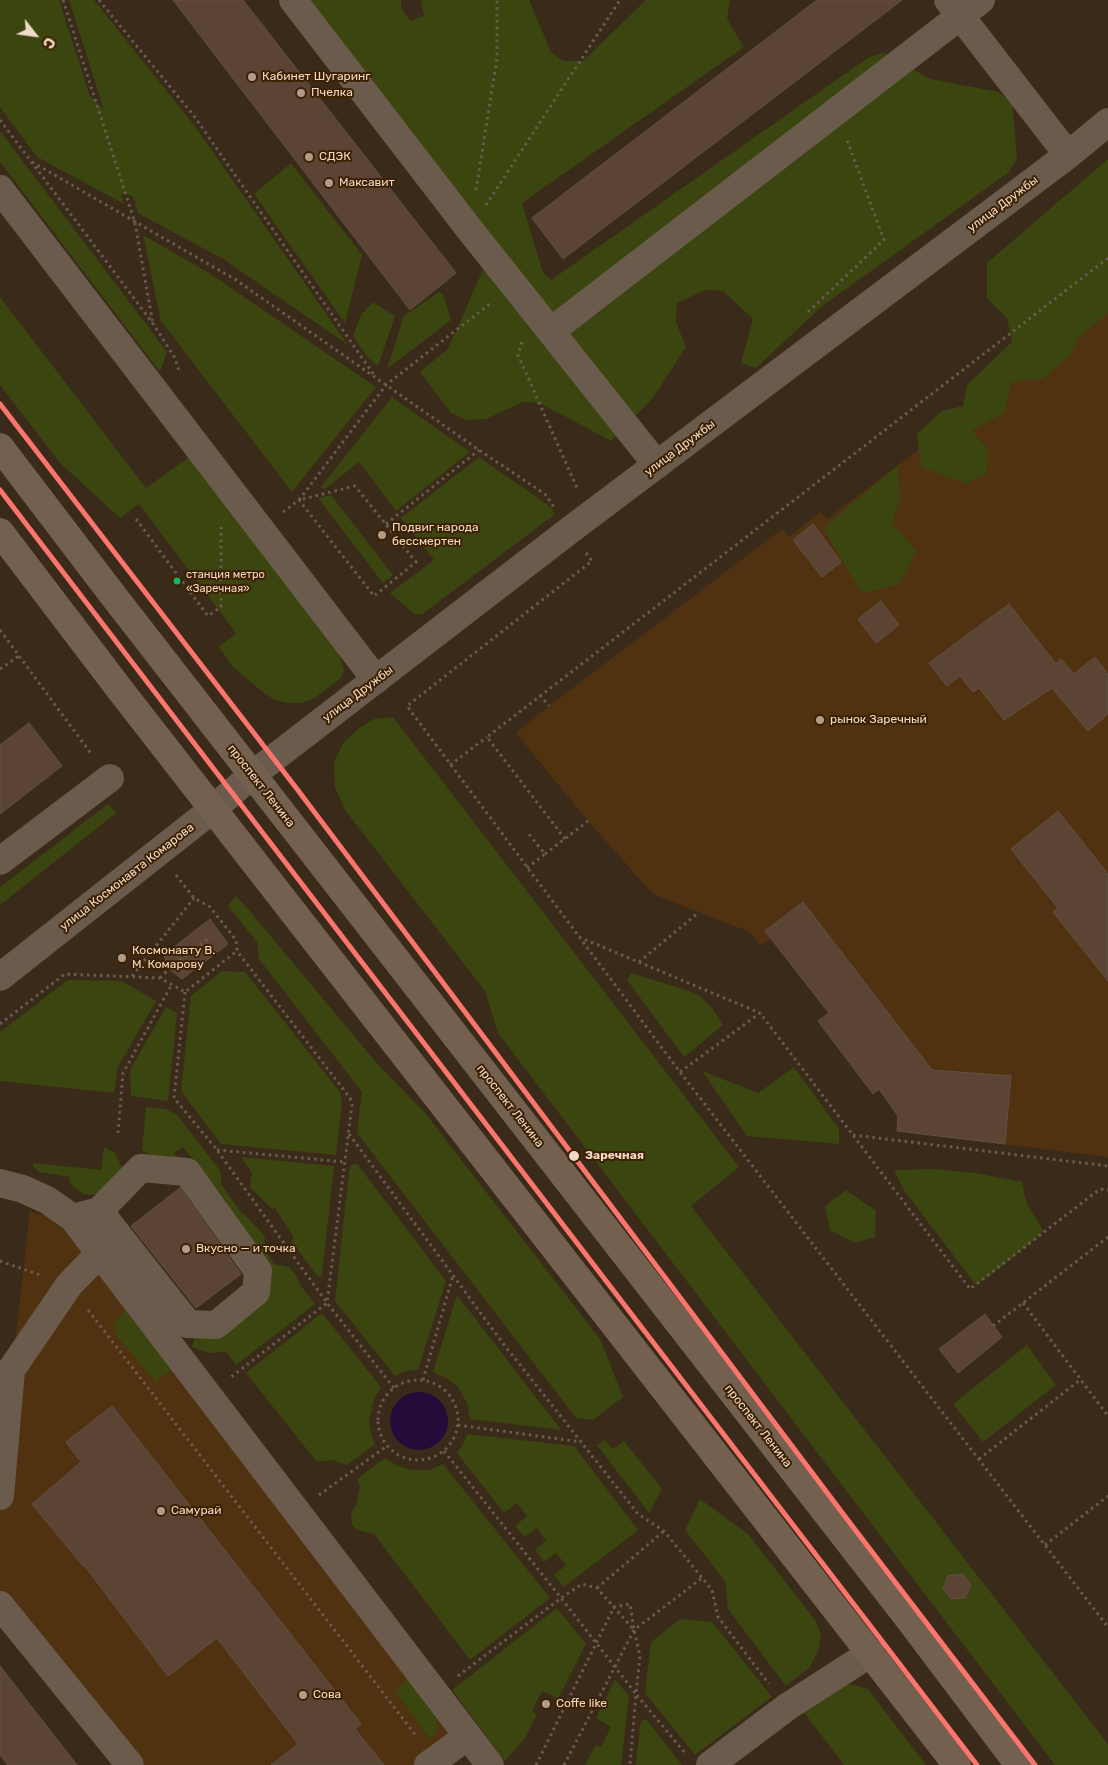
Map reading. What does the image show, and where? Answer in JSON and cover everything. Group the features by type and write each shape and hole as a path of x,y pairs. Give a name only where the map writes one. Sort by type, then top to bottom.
{"main road":[{"name":"проспект Ленина","path":"0,447 252,775 908,1618 1019,1765"},
{"path":"0,532 213,809 957,1765"}],"street":[{"path":"293,0 470,230 657,465"},
{"path":"551,331 836,111 963,5 1068,155"},
{"name":"улица Дружбы","path":"252,775 657,465 1068,155 1108,122"},
{"path":"0,189 376,680"},
{"name":"улица Космонавта Комарова","path":"0,977 213,809 252,775"},
{"path":"0,861 110,778"},
{"path":"73,1218 99,1210 141,1168 187,1172 258,1271 256,1292 216,1326 188,1324 99,1210"},
{"path":"0,1183 23,1189 47,1200 73,1218 490,1765"},
{"path":"0,1496 6,1370 69,1286 100,1253"},
{"path":"0,1604 130,1765"},
{"path":"698,1760 787,1707 871,1653"},
{"path":"431,1763 468,1736"}],"path":[{"path":"63,0 135,223 154,326"},
{"path":"99,0 194,116 376,377"},
{"path":"470,230 497,58 497,0"},
{"path":"470,230 620,0"},
{"path":"801,318 884,240 836,111"},
{"path":"0,120 154,326 176,358 180,375"},
{"path":"32,162 236,280 545,494"},
{"path":"450,765 1108,258"},
{"path":"280,514 299,500 386,385 514,285"},
{"path":"533,308 518,355 581,496"},
{"path":"386,524 479,450"},
{"path":"355,486 416,562 374,596 299,500 355,486"},
{"path":"136,519 208,616 221,607 221,498 231,491"},
{"path":"592,561 407,706 680,1072 1108,1627"},
{"path":"0,630 110,778"},
{"path":"0,669 18,656"},
{"path":"540,695 549,706"},
{"path":"487,737 565,839"},
{"path":"527,868 588,821"},
{"path":"528,833 545,854"},
{"path":"175,874 194,898 210,908 236,940 237,951 350,1098 352,1105 327,1303 208,1394"},
{"path":"132,976 194,898"},
{"path":"639,962 698,913"},
{"path":"160,978 211,936"},
{"path":"578,937 760,1013 970,1289 1100,1189 1108,1190"},
{"path":"237,951 185,992 174,1098 216,1150 327,1303 394,1388"},
{"path":"0,1024 65,974 160,978 185,992"},
{"path":"118,1133 124,1073 172,984"},
{"path":"680,1072 760,1013"},
{"path":"349,1134 502,1342 638,1514 664,1531 712,1590 718,1617 787,1707"},
{"path":"854,1135 1108,1166"},
{"path":"216,1150 345,1162"},
{"path":"993,1326 1108,1237"},
{"path":"0,1261 69,1286 431,1763"},
{"path":"423,1380 454,1275"},
{"path":"1023,1304 1108,1416"},
{"path":"423,1380 435,1383 446,1390 454,1400 458,1412 458,1425 456,1435 444,1451 433,1458 409,1459 397,1454 387,1446 381,1435 378,1422 380,1409 385,1397 394,1388 402,1382 423,1380"},
{"path":"979,1459 1080,1380"},
{"path":"458,1425 582,1442"},
{"path":"297,1510 387,1446"},
{"path":"444,1451 636,1694 698,1760"},
{"path":"1044,1545 1108,1496"},
{"path":"596,1588 664,1531"},
{"path":"564,1765 634,1630 702,1578"},
{"path":"436,1693 582,1584 596,1588 634,1630"},
{"path":"614,1607 630,1604 640,1656 630,1765"},
{"path":"536,1765 614,1607"}],"shaded area":[{"name":"рынок Заречный","path":"1108,306 1108,1157 897,1131 899,1111 893,1109 879,1089 873,1094 828,1013 771,939 760,946 750,932 653,894 588,821 516,733 782,529 789,537 820,512 827,519"},
{"path":"30,1211 45,1216 64,1228 455,1734 416,1765 117,1765 0,1614 0,1480"},
{"path":"419,1392 435,1397 443,1405 448,1421 443,1437 435,1445 419,1450 403,1445 395,1437 390,1421 395,1405 403,1397"}],"green space":[{"path":"0,0 59,0 90,96 104,110 69,0 94,0 194,125 348,345 223,259 138,213 133,196 121,193 124,204 37,157 0,107"},
{"path":"304,0 401,0 401,8 410,21 424,16 421,0 529,0 551,52 563,61 583,61 646,0 730,0 727,19 744,47 522,203 543,273 551,280 869,57 884,53 930,79 999,92 1012,104 1017,159 1009,172 821,307 756,368 741,363 753,319 723,291 705,290 677,303 676,322 686,347 653,398 611,441 540,403 523,402 486,419 466,420 451,413 420,372 448,349 493,247"},
{"path":"0,131 167,352 160,372 0,162"},
{"path":"1108,159 1108,312 1080,336 1069,357 1042,379 1012,382 1004,413 972,431 988,450 987,474 966,484 921,467 917,434 942,411 963,406 967,385 1012,342 1007,318 987,298 987,263"},
{"path":"291,163 362,255 345,323 254,194"},
{"path":"143,235 209,273 376,387 292,492 161,321"},
{"path":"439,292 443,294 451,320 387,369 404,316"},
{"path":"0,297 146,488 189,457 339,653 344,670 341,678 313,699 301,703 287,703 275,700 264,693 233,667 219,647 236,633 139,504 120,518 60,463 0,385"},
{"path":"373,302 395,316 378,366 368,358 353,336 361,315"},
{"path":"392,397 470,452 396,511 359,462 325,489 320,488"},
{"path":"479,457 552,508 554,515 425,612 414,614 390,593 434,560 401,518"},
{"path":"897,466 900,499 892,524 917,551 899,584 862,594 823,528"},
{"path":"331,495 393,575 383,583 318,498"},
{"path":"393,717 739,1167 691,1206 1108,1744 1108,1765 1055,1765 498,1033 485,991 345,810 335,787 334,762 344,742 358,729 374,719"},
{"path":"108,804 116,813 0,905 0,887"},
{"path":"235,896 243,903 375,1061 425,1113 600,1339 623,1397 593,1420 576,1418 357,1133 362,1092 259,959 257,942 228,906"},
{"path":"222,971 245,972 340,1092 342,1102 336,1155 221,1144 181,1091 191,996"},
{"path":"631,973 690,991 701,997 712,1008 723,1025 684,1057 627,980"},
{"path":"68,980 122,981 156,1001 118,1067 114,1093 0,1081 0,1032"},
{"path":"166,1007 177,1013 168,1101 131,1096 130,1070"},
{"path":"794,1067 839,1129 839,1144 747,1136 702,1071 758,1093"},
{"path":"146,1107 166,1109 178,1116 219,1169 221,1184 242,1214 265,1236 264,1249 274,1264 289,1267 315,1304 236,1365 226,1352 208,1353 192,1347 195,1337 260,1300 227,1220 226,1201 183,1147 174,1153 178,1157 172,1160 150,1156 142,1150"},
{"path":"104,1147 115,1153 122,1167 121,1174 101,1193 93,1195 84,1194 70,1183 69,1177 39,1172 33,1166 33,1163 101,1170"},
{"path":"241,1157 334,1166 322,1275 320,1277 317,1276 292,1242 293,1236 275,1208 272,1209 250,1187 252,1173"},
{"path":"351,1165 358,1165 446,1281 418,1370 406,1371 395,1376 335,1301 349,1171"},
{"path":"934,1169 975,1173 1022,1182 1026,1202 1044,1232 976,1285 903,1189 894,1170"},
{"path":"846,1190 876,1211 875,1237 855,1243 830,1230 825,1206"},
{"path":"457,1295 561,1430 470,1419 467,1403 458,1387 446,1378 433,1372"},
{"path":"125,1310 171,1370 156,1382 116,1335 115,1323"},
{"path":"322,1313 381,1387 374,1399 369,1422 375,1444 347,1465 333,1460 317,1462 246,1373"},
{"path":"1027,1345 1056,1385 983,1442 953,1404"},
{"path":"467,1434 574,1446 638,1530 564,1587 554,1575 566,1565 556,1553 544,1562 535,1550 546,1541 537,1528 524,1537 515,1526 527,1516 517,1503 504,1513 457,1453 464,1443"},
{"path":"604,1440 613,1449 624,1441 662,1489 649,1513 597,1445"},
{"path":"385,1458 398,1466 413,1470 430,1470 443,1464 550,1598 470,1660 374,1534 357,1530 352,1524 351,1513 356,1505 360,1487 357,1479"},
{"path":"700,1499 748,1534 815,1620 821,1634 819,1649 810,1667 786,1686 728,1609 725,1581 685,1530"},
{"path":"557,1608 586,1644 558,1699 542,1691 532,1711 537,1714 525,1738 505,1761 452,1690"},
{"path":"680,1619 712,1622 772,1697 695,1755 645,1693 651,1642"},
{"path":"408,1679 434,1710 437,1721 436,1732 431,1740 394,1690"},
{"path":"615,1680 629,1696 621,1765 585,1765 596,1745 601,1747 611,1727 596,1718"},
{"path":"845,1683 868,1689 926,1765 844,1765 802,1710"},
{"path":"646,1719 682,1765 636,1765 640,1726 642,1720"}],"building":[{"path":"173,0 243,0 456,273 410,310"},
{"path":"817,0 902,0 563,259 532,218"},
{"path":"813,524 841,562 822,577 793,540"},
{"path":"881,601 899,625 876,643 858,619"},
{"path":"1009,604 1056,664 1061,659 1074,674 1095,657 1108,674 1108,714 1088,731 1052,688 1004,720 979,688 973,692 960,676 947,686 929,663"},
{"path":"29,723 62,766 0,814 0,745"},
{"path":"1058,811 1108,874 1108,981 1053,912 1058,908 1011,849"},
{"path":"803,902 932,1070 1011,1076 1005,1144 897,1131 898,1116 879,1089 873,1094 818,1021 829,1013 765,931"},
{"path":"210,919 228,944 182,979 169,969 164,955"},
{"name":"Вкусно — и точка","path":"180,1188 241,1274 196,1308 131,1226"},
{"path":"985,1314 1002,1337 958,1373 939,1349"},
{"path":"112,1406 361,1724 355,1729 384,1765 271,1765 298,1744 217,1638 168,1676 84,1565 32,1504 81,1462 66,1442"},
{"path":"963,1574 971,1585 965,1598 951,1599 943,1588 948,1576"},
{"path":"0,1666 77,1765 8,1765 0,1755"}],"transit line":[{"path":"0,404 297,789 853,1527 1035,1765"},
{"path":"0,490 977,1765"}],"place":[{"name":"Кабинет Шугаринг","path":"252,77"},
{"name":"Пчелка","path":"301,93"},
{"name":"СДЭК","path":"309,157"},
{"name":"Максавит","path":"329,183"},
{"name":"Подвиг народа бессмертен","path":"382,535"},
{"name":"станция метро «Заречная»","path":"177,581"},
{"name":"рынок Заречный","path":"820,720"},
{"name":"Космонавту В. М. Комарову","path":"122,958"},
{"name":"Заречная","path":"574,1156"},
{"name":"Вкусно — и точка","path":"186,1249"},
{"name":"Самурай","path":"161,1511"},
{"name":"Сова","path":"303,1695"},
{"name":"Coffe like","path":"546,1704"}]}
